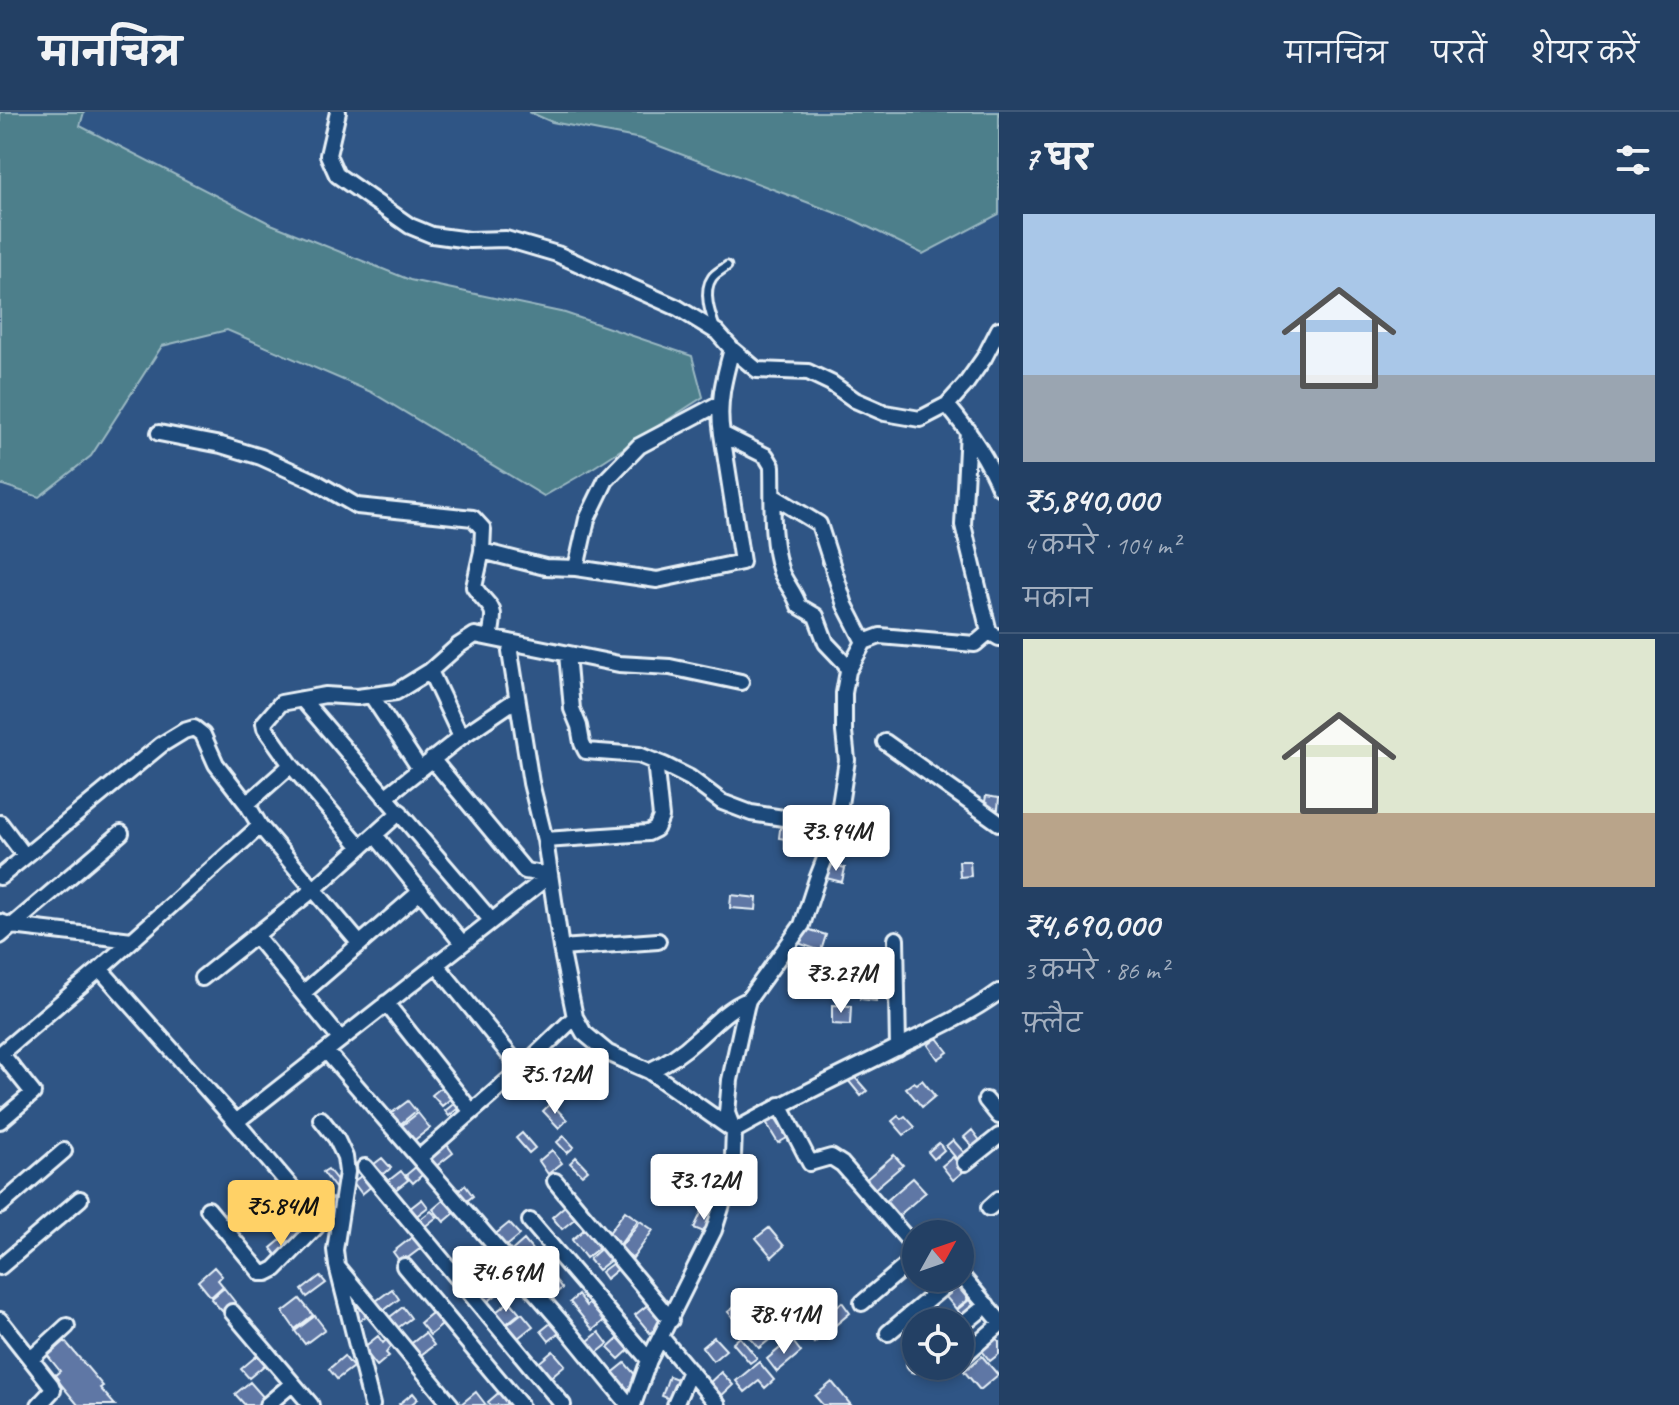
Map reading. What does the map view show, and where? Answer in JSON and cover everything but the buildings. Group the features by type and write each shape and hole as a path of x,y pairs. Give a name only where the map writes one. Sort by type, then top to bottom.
{"street":[{"path":"338,112 328,155 337,175 410,226 432,235 469,240 506,239 557,254 678,308 717,332 757,370 808,372 855,400 885,413 920,419 947,405 984,358 999,329"},
{"path":"482,551 545,567 576,568 657,580 742,562 719,416 721,389 732,349"},
{"path":"576,568 587,519 606,480 639,446 720,403"},
{"path":"947,405 968,430 999,487"},
{"path":"326,1051 631,1405 649,1360 714,1230 727,1189 734,1131 727,1113 730,1080 748,1000 802,925 836,830 847,760 844,706 848,671 864,642 880,636 975,644 994,635 963,525 968,430"},
{"path":"159,433 221,445 261,457 314,481 357,506 473,518 483,529 474,587 495,614 490,638"},
{"path":"722,434 766,456 772,466 776,551 782,575 799,606 816,616 826,643 846,664 848,671"},
{"path":"773,496 819,524 845,605 864,642"},
{"path":"361,847 291,765 269,733 264,723 281,703 325,695 357,697 396,692 430,671 475,635 619,664 670,667 741,682"},
{"path":"512,644 510,652 531,783 545,840 575,1017 584,1033 608,1053 649,1071 734,1131"},
{"path":"567,654 572,709 584,748 590,752 639,755 690,778 722,802 751,813 836,830"},
{"path":"430,671 461,737"},
{"path":"371,695 426,764 525,871 550,875"},
{"path":"302,699 491,920"},
{"path":"385,797 461,737 517,699"},
{"path":"0,877 161,745 194,728 203,735 216,764 260,826 360,944"},
{"path":"885,742 999,823"},
{"path":"545,840 648,833 656,829 661,817 655,761"},
{"path":"247,804 291,765"},
{"path":"202,978 314,889 400,812"},
{"path":"0,823 25,856"},
{"path":"0,1121 33,1093 0,1054 260,826"},
{"path":"0,936 6,924 121,833"},
{"path":"375,835 462,943"},
{"path":"236,1122 550,875"},
{"path":"303,993 421,891"},
{"path":"6,924 132,940"},
{"path":"255,935 340,1039"},
{"path":"896,939 898,1048"},
{"path":"561,948 658,941"},
{"path":"436,964 521,1069"},
{"path":"100,969 320,1221 275,1269 261,1273 208,1209"},
{"path":"734,1131 981,1005 999,992"},
{"path":"649,1071 666,1063 696,1040 735,1005 748,1000"},
{"path":"386,1003 472,1112"},
{"path":"419,1158 575,1017"},
{"path":"986,1100 999,1116"},
{"path":"780,1105 810,1163 831,1157 842,1164 902,1233"},
{"path":"321,1119 336,1138 345,1157 347,1172 335,1250 372,1405"},
{"path":"965,1163 999,1136"},
{"path":"0,1206 64,1151"},
{"path":"365,1167 563,1405"},
{"path":"555,1181 671,1320"},
{"path":"0,1267 80,1199"},
{"path":"530,1221 649,1360"},
{"path":"337,1266 451,1405"},
{"path":"404,1266 520,1405"},
{"path":"862,1303 902,1269"},
{"path":"974,1290 999,1323 974,1346"},
{"path":"888,1333 937,1292"},
{"path":"974,1316 987,1305"},
{"path":"232,1312 311,1405"},
{"path":"31,1359 67,1326"},
{"path":"3,1329 31,1359 53,1390 39,1405"},
{"path":"661,1337 718,1405"},
{"path":"675,1405 690,1371"},
{"path":"267,1405 292,1384"}],"lane":[{"path":"717,332 710,314 709,284 713,276 727,266"}],"green space":[{"path":"0,112 84,112 80,126 271,224 410,280 565,313 692,356 703,397 544,496 371,392 227,330 162,346 91,456 39,497 0,484"},
{"path":"529,112 999,112 999,214 923,254 854,220 641,139 552,122"}]}
